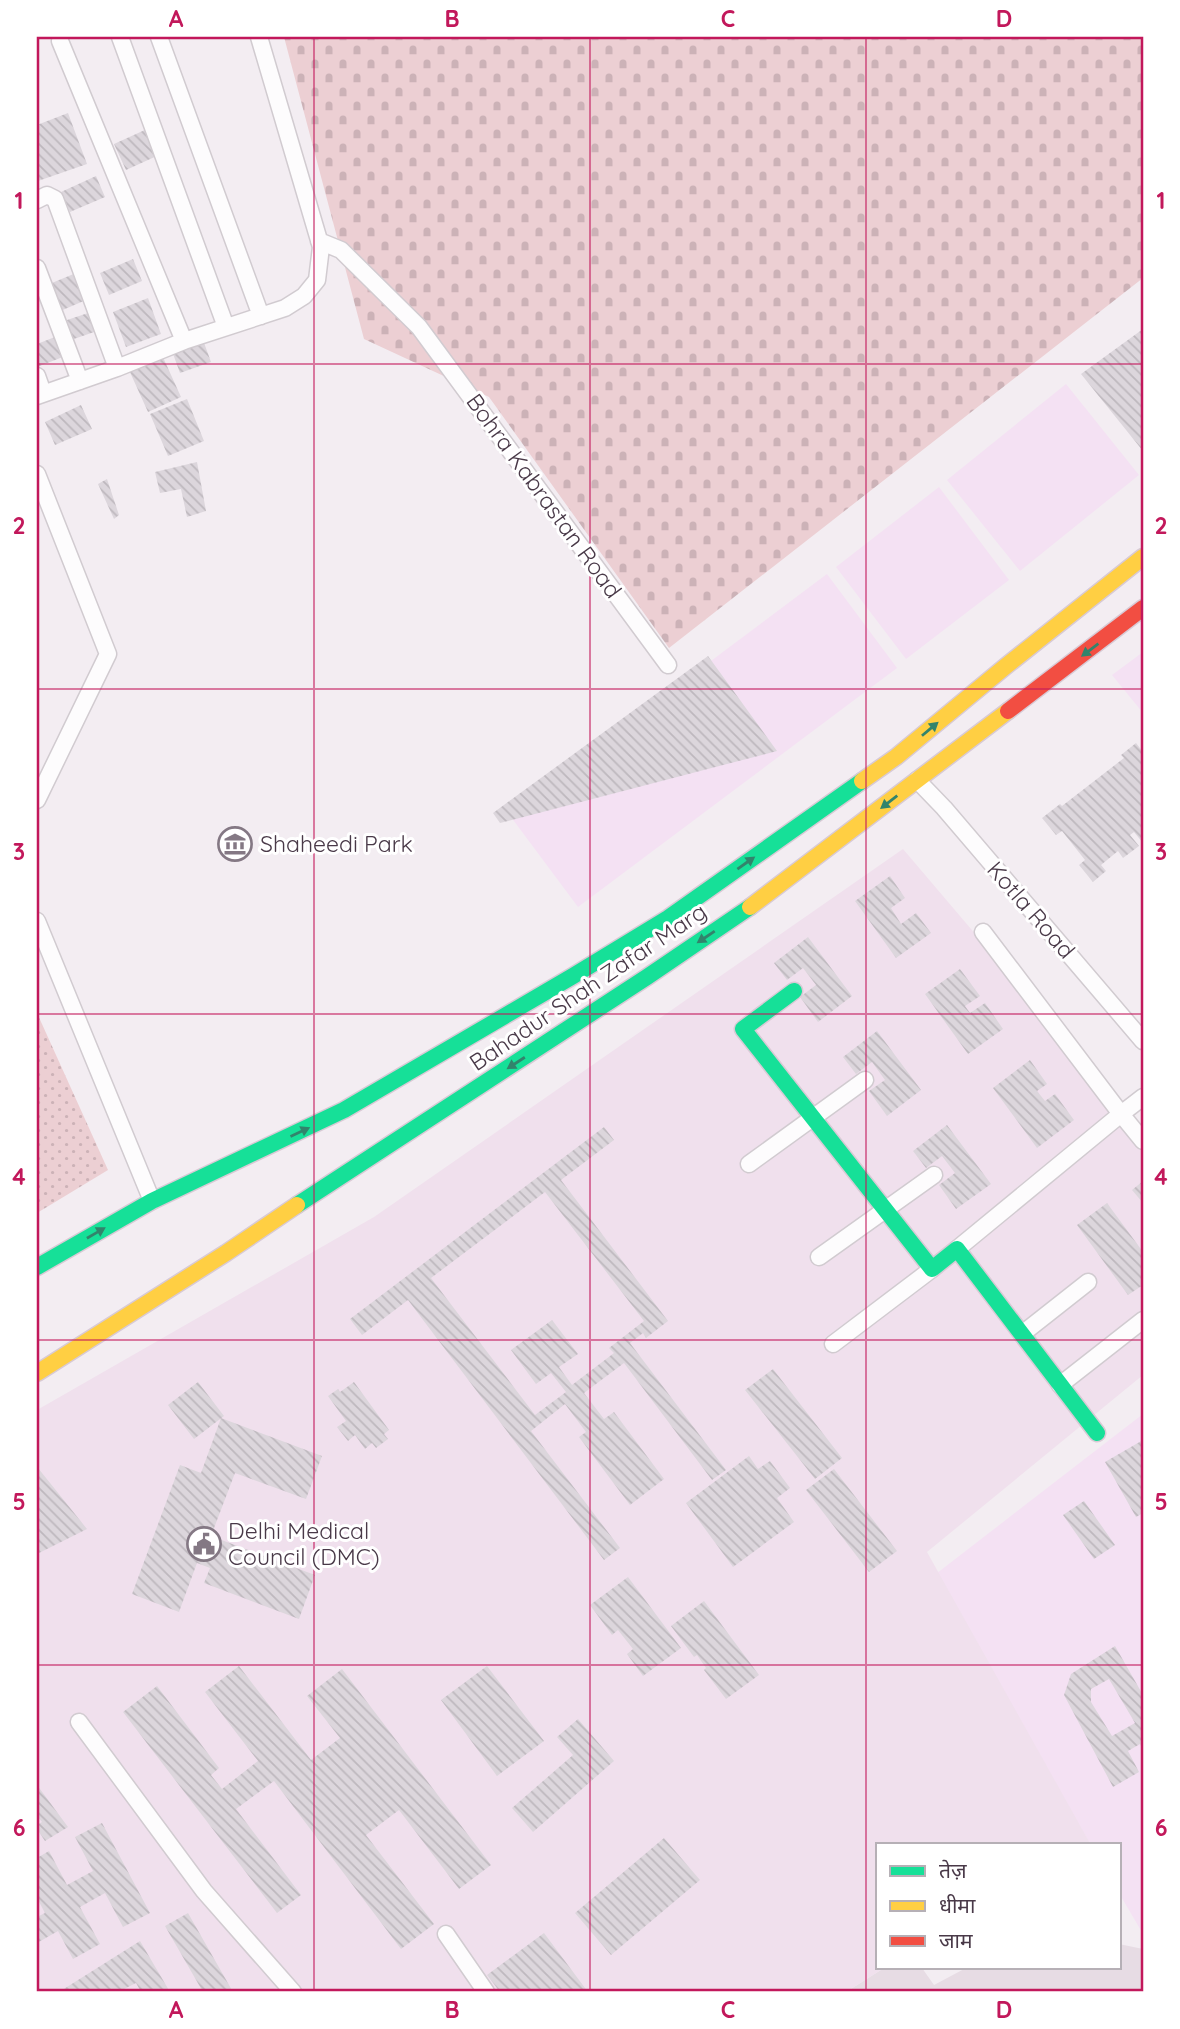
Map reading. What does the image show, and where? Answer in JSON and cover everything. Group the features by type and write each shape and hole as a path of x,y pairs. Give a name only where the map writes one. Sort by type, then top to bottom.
{"main road":[{"name":"Bahadur Shah Zafar Marg","path":"37,1267 152,1201 344,1110 668,918 896,757 1143,557"},
{"name":"Bahadur Shah Zafar Marg","path":"37,1373 226,1253 772,892 1143,608"},
{"path":"794,991 743,1030 932,1269 957,1249 1097,1433"}],"street":[{"path":"120,37 226,327"},
{"path":"159,37 261,316"},
{"path":"37,376 40,394 80,381 184,341 285,308 304,296 317,281 321,247 259,37"},
{"path":"60,41 184,341"},
{"path":"37,200 47,195 55,199 117,368"},
{"name":"Bohra Kabrastan Road","path":"319,241 341,250 419,327 668,665"},
{"path":"37,268 80,381"},
{"path":"37,474 108,654 37,800"},
{"name":"Kotla Road","path":"917,780 1143,1041"},
{"path":"37,921 152,1201"},
{"path":"983,932 1143,1141"},
{"path":"749,1164 864,1080"},
{"path":"957,1249 1143,1097"},
{"path":"819,1257 934,1175"},
{"path":"833,1344 932,1269"},
{"path":"1022,1334 1088,1282"},
{"path":"1060,1385 1143,1320"},
{"path":"79,1722 204,1891 293,1992"},
{"path":"446,1934 486,1992"}],"shaded area":[{"path":"1066,384 1139,475 1020,571 947,480"},
{"path":"939,487 1009,580 906,659 836,567"},
{"path":"827,574 897,668 578,907 508,813"},
{"path":"1143,652 1143,713 1112,675"},
{"path":"903,849 1143,1131 1143,1375 927,1552 1090,1843 876,1843 876,1969 882,1969 846,1992 37,1992 37,1410 374,1217"},
{"path":"1143,1414 1143,1934 1120,1895 1120,1843 1090,1843 932,1577"},
{"path":"1120,1944 1143,1949 1143,1992 846,1992 882,1969 923,1969 934,1985 964,1969 1120,1969"}],"green space":[{"path":"284,37 1143,37 1143,278 669,648 489,397 364,339"},
{"path":"37,1013 108,1170 37,1213"}],"building":[{"path":"68,113 87,164 38,181 37,125"},
{"path":"147,129 159,155 126,170 114,144"},
{"path":"96,176 105,197 70,212 61,192"},
{"path":"133,259 142,281 109,295 100,273"},
{"path":"76,273 86,300 58,312 47,285"},
{"path":"148,298 161,334 126,347 113,312"},
{"path":"94,311 100,330 68,341 61,322"},
{"path":"1143,329 1143,451 1081,374"},
{"path":"60,335 68,355 37,367 37,344"},
{"path":"203,340 211,362 180,373 172,351"},
{"path":"162,355 181,397 148,412 129,370"},
{"path":"187,399 204,441 168,456 150,414"},
{"path":"81,405 92,429 55,445 45,422"},
{"path":"197,462 206,511 187,517 181,489 160,493 155,472"},
{"path":"107,479 119,515 114,519 98,484"},
{"path":"708,656 777,751 500,823 493,813"},
{"path":"1136,743 1143,752 1143,843 1134,832 1130,835 1139,846 1123,858 1118,851 1101,865 1106,871 1093,882 1079,865 1085,860 1062,831 1056,835 1042,818 1060,804 1062,806 1124,758 1121,755"},
{"path":"890,876 905,898 891,908 901,924 916,913 931,933 896,958 855,901"},
{"path":"808,937 852,996 818,1022 800,997 816,985 803,968 787,980 774,963"},
{"path":"960,969 980,996 965,1006 970,1013 985,1003 1003,1029 968,1054 925,994"},
{"path":"877,1031 921,1090 887,1116 869,1091 885,1080 872,1062 856,1074 843,1057"},
{"path":"1030,1060 1047,1084 1037,1091 1045,1101 1055,1094 1074,1120 1037,1148 993,1088"},
{"path":"947,1125 991,1184 956,1209 939,1185 955,1173 942,1156 926,1168 913,1151"},
{"path":"604,1127 614,1140 561,1180 668,1321 646,1338 643,1333 630,1343 726,1470 712,1480 624,1363 584,1393 604,1419 614,1412 664,1479 630,1505 579,1437 586,1432 565,1404 531,1431 620,1548 604,1560 408,1300 362,1335 350,1319","holes":["545,1192 644,1321 609,1348 614,1353 572,1385 559,1367 578,1354 552,1320 511,1350 536,1384 551,1373 566,1392 535,1415 431,1278"]},
{"path":"1143,1181 1143,1203 1132,1190"},
{"path":"1107,1203 1143,1252 1143,1285 1128,1295 1077,1225"},
{"path":"773,1369 842,1458 815,1479 745,1390"},
{"path":"198,1382 224,1416 194,1439 168,1405"},
{"path":"354,1382 389,1430 384,1434 388,1439 376,1448 372,1443 365,1449 355,1435 348,1441 337,1427 346,1421 328,1396 338,1389 340,1392"},
{"path":"221,1418 322,1456 306,1499 235,1473 211,1536 315,1575 299,1619 204,1583 210,1568 197,1563 179,1612 132,1594 180,1465 201,1473"},
{"path":"1143,1440 1143,1513 1136,1517 1105,1462"},
{"path":"749,1456 758,1469 770,1461 790,1488 777,1498 794,1522 733,1567 686,1503"},
{"path":"38,1468 87,1529 37,1554 37,1470"},
{"path":"834,1469 897,1551 869,1572 806,1490"},
{"path":"1084,1501 1115,1545 1094,1559 1063,1515"},
{"path":"628,1577 681,1648 643,1676 627,1654 633,1649 618,1630 612,1635 590,1605"},
{"path":"704,1601 759,1675 726,1699 704,1670 706,1668 697,1655 694,1657 671,1626"},
{"path":"1115,1646 1143,1695 1143,1750 1140,1744 1128,1751 1139,1772 1113,1787 1064,1695 1071,1674","holes":["1109,1679 1135,1723 1112,1736 1091,1702 1091,1689"]},
{"path":"239,1666 311,1760 340,1738 307,1696 342,1669 491,1865 459,1889 399,1810 366,1835 434,1924 401,1949 274,1781 236,1809 301,1895 277,1913 123,1712 157,1686 219,1768 211,1775 222,1789 258,1761 205,1692"},
{"path":"487,1666 544,1741 497,1776 441,1700"},
{"path":"578,1719 614,1761 533,1832 512,1808 573,1755 557,1737"},
{"path":"37,1785 68,1827 45,1841 37,1829 37,1825 42,1822 37,1816"},
{"path":"102,1823 150,1913 123,1927 105,1893 80,1907 100,1944 73,1959 58,1931 37,1943 37,1917 45,1913 37,1898 37,1858 49,1851 67,1885 93,1871 75,1837"},
{"path":"664,1838 700,1880 611,1955 575,1913"},
{"path":"188,1913 233,1992 203,1992 165,1926"},
{"path":"544,1933 588,1992 500,1992 487,1975"},
{"path":"140,1941 170,1992 141,1992 136,1983 118,1992 59,1992"}],"traffic: fast":[{"path":"37,1267 152,1201 344,1110 573,976 668,918 862,781"},
{"path":"297,1205 750,907"},
{"path":"794,991 743,1029 932,1269 957,1249 1097,1433"}],"traffic: slow":[{"path":"862,781 896,757 1143,557"},
{"path":"750,907 1008,711"},
{"path":"37,1373 297,1205"}],"traffic: jam":[{"path":"1008,711 1143,608"}],"place":[{"name":"Shaheedi Park","path":"235,844"},
{"name":"Delhi Medical Council (DMC)","path":"204,1544"}]}
